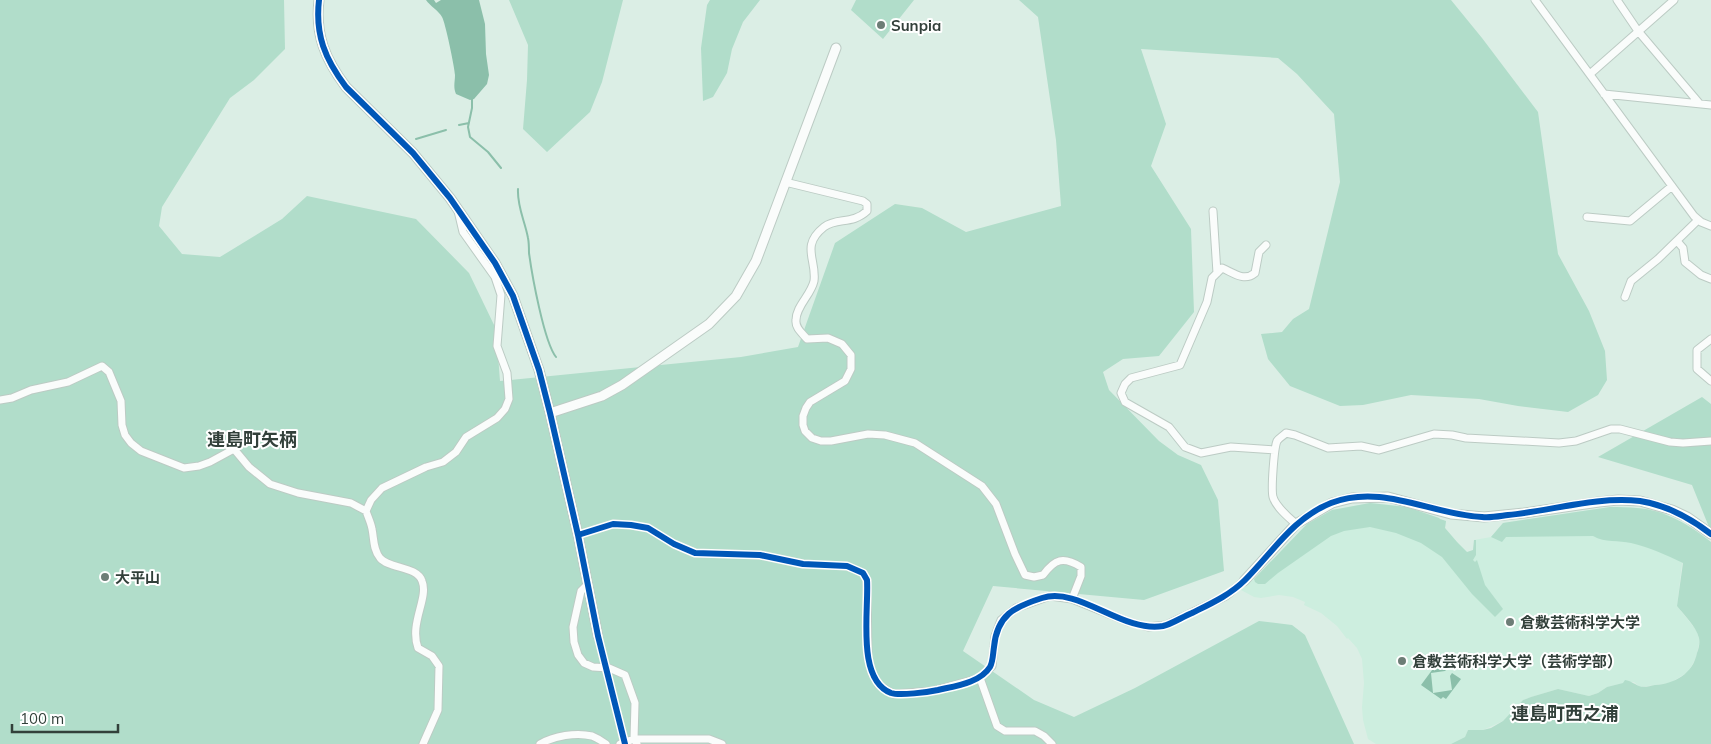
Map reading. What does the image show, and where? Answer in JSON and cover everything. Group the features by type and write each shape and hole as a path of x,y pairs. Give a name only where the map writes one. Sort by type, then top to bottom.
{"street":[{"path":"319,0 318,24 322,44 336,74 346,87 413,153 456,206 494,263 513,296 536,360 550,413 578,535 598,636"},
{"path":"1535,0 1694,216 1711,226"},
{"path":"1617,0 1638,31 1699,103"},
{"path":"1590,74 1674,0"},
{"path":"550,413 602,396 622,385 709,324 736,296 756,261 836,48"},
{"path":"1604,94 1711,104"},
{"path":"785,182 863,201 867,204 867,210 860,217 826,226 817,234 811,247 814,280 796,318 796,327 807,338 828,338 842,344 851,355 851,369 845,381 810,402 803,416 805,431 812,438 820,441 831,441 868,434 915,442 982,486 996,504 1025,575 1034,577 1043,575 1049,567 1058,561 1066,560 1081,567 1081,576 1072,599"},
{"path":"1587,217 1630,221 1672,186"},
{"path":"366,510 371,500 382,488 426,467 443,462 456,452 466,437 497,418 505,409 509,399 507,374 496,346 501,295 495,277 463,232 456,206"},
{"path":"1214,211 1217,273"},
{"path":"1625,297 1631,281 1658,259 1698,220"},
{"path":"1677,241 1683,248 1685,262 1701,275 1711,279"},
{"path":"1266,245 1259,252 1255,273 1250,278 1243,278 1222,268 1212,278 1207,302 1180,365 1131,378 1125,384 1121,393 1125,402 1134,409 1149,415 1169,428 1185,447 1201,453 1231,447 1275,450"},
{"path":"1711,339 1696,350 1696,369 1711,381"},
{"path":"0,400 12,398 31,390 68,382 102,366 109,372 121,401 122,425 125,434 131,443 141,451 184,468 210,462 234,449 250,467 270,484 298,493 351,503 366,510 372,527 378,557 384,562 417,574 422,579 424,588 415,627 415,640 418,648 432,656 439,666 438,710 423,744"},
{"path":"1296,524 1283,512 1273,498 1272,489 1275,450 1278,440 1286,433 1328,448 1361,446 1379,450 1434,434 1466,438 1559,443 1576,441 1611,429 1620,429 1670,442 1711,441"},
{"path":"578,535 613,524 631,525 648,528 674,544 694,553 760,555 803,564 847,566 863,573 867,580 868,657 872,673 879,685 893,694 932,691 980,678 992,666 995,636 1001,620 1016,608 1050,596 1072,599 1129,622 1148,627 1166,625 1226,596 1244,581 1296,524 1332,503 1352,498 1388,497 1451,514 1484,517 1618,500 1640,502 1672,510 1687,517 1711,534"},
{"path":"588,584 581,591 573,627 574,642 578,655 584,664 592,667 609,668 625,675 635,703 636,742"},
{"path":"980,678 997,726 1004,731 1035,731 1052,744"},
{"path":"540,744 566,735 587,735 606,744"},
{"path":"620,744 709,739 722,744"}],"shaded area":[{"path":"0,0 284,0 285,49 254,80 230,98 162,207 159,226 182,254 220,257 282,219 307,196 416,219 469,273 496,329 500,381 741,357 798,347 835,243 895,204 922,208 966,232 1061,206 1056,140 1038,17 1019,0 1451,0 1538,112 1558,254 1589,311 1605,351 1607,380 1598,395 1568,412 1479,399 1411,395 1363,405 1340,406 1290,386 1268,359 1261,334 1282,332 1293,319 1309,309 1340,182 1334,114 1297,74 1278,58 1141,49 1166,124 1151,166 1191,229 1194,312 1159,356 1123,359 1103,372 1109,390 1159,441 1178,455 1201,465 1218,500 1224,571 1144,600 993,586 963,651 1034,700 1074,717 1135,688 1259,621 1292,625 1305,635 1354,744 0,744"},
{"path":"426,0 434,0 436,3 441,0 479,0 485,24 489,75 487,84 474,99 470,100 456,94 454,87 455,75 443,20"},
{"path":"509,0 623,0 602,82 590,112 547,152 523,129 528,45"},
{"path":"710,0 760,0 743,22 732,49 727,73 713,97 703,101 701,48 707,5"},
{"name":"Sunpia","path":"856,0 914,0 883,39 851,10"},
{"path":"1702,397 1711,404 1711,532 1692,485 1598,457"},
{"name":"倉敷芸術科学大学","path":"1370,503 1407,507 1446,521 1445,528 1468,553 1474,550 1474,540 1491,537 1503,523 1610,507 1638,508 1661,512 1676,519 1703,536 1682,564 1677,606 1696,630 1699,638 1696,658 1688,672 1670,683 1640,687 1634,682 1624,683 1607,687 1589,696 1558,689 1531,697 1523,700 1503,721 1483,730 1468,730 1465,737 1451,744 1376,744 1368,739 1363,720 1364,683 1362,659 1357,648 1337,626 1321,613 1304,605 1305,602 1293,597 1279,595 1261,598 1254,597 1241,590 1307,524 1332,510"},
{"path":"1370,503 1407,507 1446,521 1445,528 1467,552 1473,550 1474,540 1476,540 1476,555 1473,560 1475,562 1477,560 1485,585 1503,609 1495,617 1472,594 1442,557 1421,543 1396,533 1370,527 1344,531 1331,536 1265,584 1255,582 1254,579 1307,524 1332,510"},
{"path":"1610,507 1647,509 1667,515 1686,524 1711,542 1711,744 1451,744 1465,737 1468,730 1491,728 1503,721 1523,700 1531,697 1558,689 1589,696 1607,687 1623,683 1625,680 1642,687 1669,683 1682,676 1691,667 1695,660 1699,640 1693,625 1677,606 1683,563 1638,545 1602,540 1593,536 1506,537 1502,542 1491,537 1503,523"},
{"path":"1438,662 1447,669 1431,673 1433,693 1452,690 1450,676 1452,673 1461,679 1446,699 1443,697 1441,699 1421,685"}],"waterway":[{"path":"472,99 468,127 470,137 488,152 501,168"},
{"path":"459,125 469,123"},
{"path":"416,139 446,130"},
{"path":"518,189 539,308 547,338 556,357"}],"tunnel":[{"path":"598,636 625,744"}],"cycle path":[{"path":"319,0 320,36 332,67 346,87 413,153 450,198 495,263 513,296 539,370 550,413 578,535 598,636 625,744"},
{"path":"578,535 613,524 631,525 648,528 674,544 695,553 760,555 803,564 847,566 863,573 867,580 867,643 873,674 880,685 891,693 901,694 938,690 967,683 980,677 991,665 996,636 1003,620 1015,609 1042,598 1056,596 1071,598 1132,623 1148,626 1170,624 1220,599 1233,590 1305,517 1331,503 1350,498 1369,496 1388,498 1463,515 1485,517 1524,513 1590,502 1640,501 1678,513 1711,534"}],"place":[{"name":"Sunpia","path":"881,25"},
{"name":"大平山","path":"105,577"},
{"name":"倉敷芸術科学大学","path":"1510,622"},
{"name":"倉敷芸術科学大学（芸術学部）","path":"1402,661"}],"district":[{"name":"連島町矢柄","path":"252,439"},
{"name":"連島町西之浦","path":"1565,713"}]}
